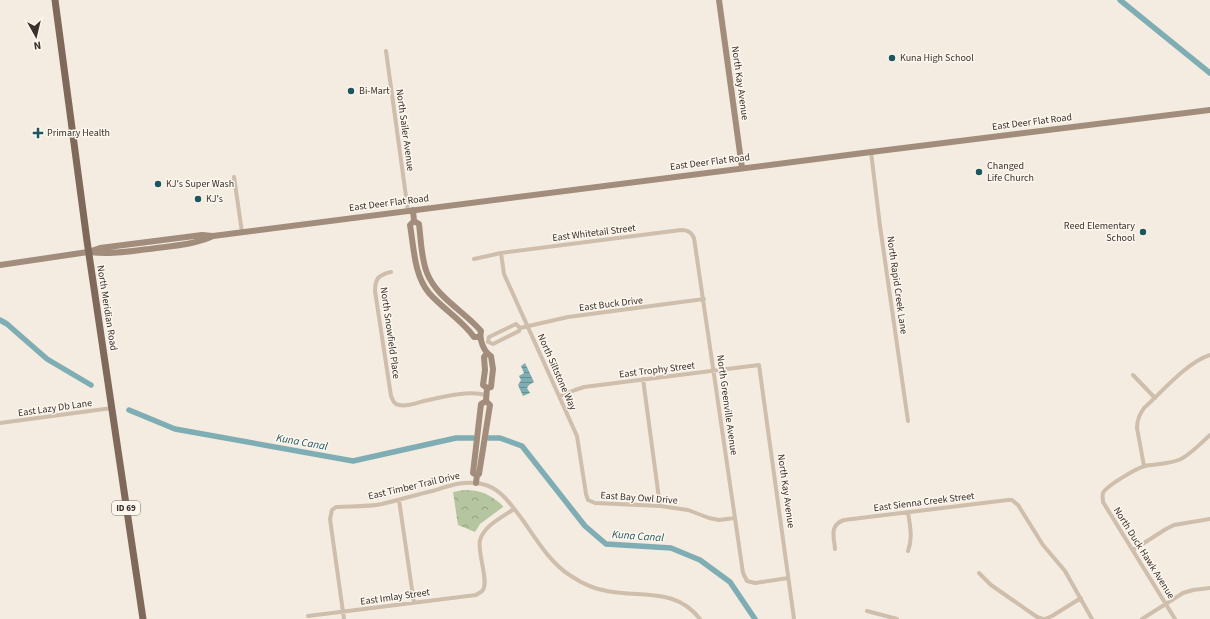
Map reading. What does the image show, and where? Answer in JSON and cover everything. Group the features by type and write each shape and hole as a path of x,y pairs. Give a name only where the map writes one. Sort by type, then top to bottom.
{"main road":[{"name":"North Meridian Road","path":"55,0 88,252 143,619"},
{"name":"North Kay Avenue","path":"719,0 742,168"},
{"name":"East Deer Flat Road","path":"0,265 88,252 100,248 202,235 213,236 1210,110"},
{"path":"410,211 414,221 410,225 415,259 419,276 423,284 429,293 469,330 474,337 480,337 485,343 487,353 484,357 485,370 483,385 487,395 481,404 473,473 476,475 476,483"}],"street":[{"name":"North Sailer Avenue","path":"386,51 410,211"},
{"name":"North Rapid Creek Lane","path":"871,152 908,421"},
{"path":"234,178 242,232"},
{"name":"East Whitetail Street","path":"474,259 501,253 682,230 690,232"},
{"name":"North Greenville Avenue","path":"690,232 694,238 704,300 743,573 747,580 755,582 788,578"},
{"name":"North Siltstone Way","path":"501,253 504,274 577,436 588,500"},
{"name":"North Snowfield Place","path":"390,272 382,274 378,278 375,284 375,291 391,396 395,404 404,405 469,393 487,395"},
{"name":"East Buck Drive","path":"520,328 516,324 489,337 485,343 493,344 519,331 520,328 527,325 568,317 704,300"},
{"path":"1210,355 1187,368 1144,408 1137,421 1144,466 1166,463 1183,458 1192,452 1210,435"},
{"name":"East Trophy Street","path":"560,396 579,388 759,365"},
{"name":"North Kay Avenue","path":"759,365 794,619"},
{"path":"1133,375 1155,398"},
{"path":"643,380 660,506"},
{"name":"East Lazy Db Lane","path":"0,423 112,408"},
{"name":"North Duck Hawk Avenue","path":"1144,466 1134,470 1106,489 1102,494 1103,502 1175,619"},
{"name":"East Timber Trail Drive","path":"343,612 330,520 332,510 336,507 364,506 399,500 458,484 476,483 484,484 495,489 506,498 553,562 569,576 594,588 608,592 666,597 676,600 695,613 700,619"},
{"path":"399,500 414,603"},
{"name":"East Bay Owl Drive","path":"588,500 595,503 660,506 688,510 709,518 720,520 735,518"},
{"name":"East Sienna Creek Street","path":"835,549 834,528 836,524 844,520 1008,500 1015,502 1018,505 1043,545 1065,572 1081,598"},
{"name":"East Imlay Street","path":"308,616 476,595 483,590 485,583 480,540 489,526 514,509"},
{"path":"908,512 911,543 908,551"},
{"path":"1133,550 1174,525 1210,519"},
{"path":"979,573 991,585 1037,617 1044,619 1052,616 1081,598 1092,619"},
{"path":"1142,619 1183,593 1210,588"},
{"path":"868,611 897,619"},
{"path":"343,612 344,619"}],"green space":[{"path":"464,490 485,494 494,498 503,506 480,524 475,532 458,525 453,492"}],"water":[{"path":"525,363 534,382 527,388 530,393 523,396 518,385 521,380 519,376 524,373 521,366"}],"waterway":[{"path":"1120,0 1210,73"},
{"name":"Kuna Canal","path":"0,320 7,324 47,359 91,385"},
{"name":"Kuna Canal","path":"129,410 175,429 353,461 456,438 473,438"},
{"name":"Kuna Canal","path":"489,438 500,438 522,446 585,526 606,544 671,548 700,560 730,582 755,619"}],"place":[{"name":"Kuna High School","path":"892,58"},
{"name":"Bi-Mart","path":"351,91"},
{"name":"Primary Health","path":"38,133"},
{"name":"Changed Life Church","path":"979,172"},
{"name":"KJ's Super Wash","path":"158,184"},
{"name":"KJ's","path":"198,199"},
{"name":"Reed Elementary School","path":"1143,232"}]}
